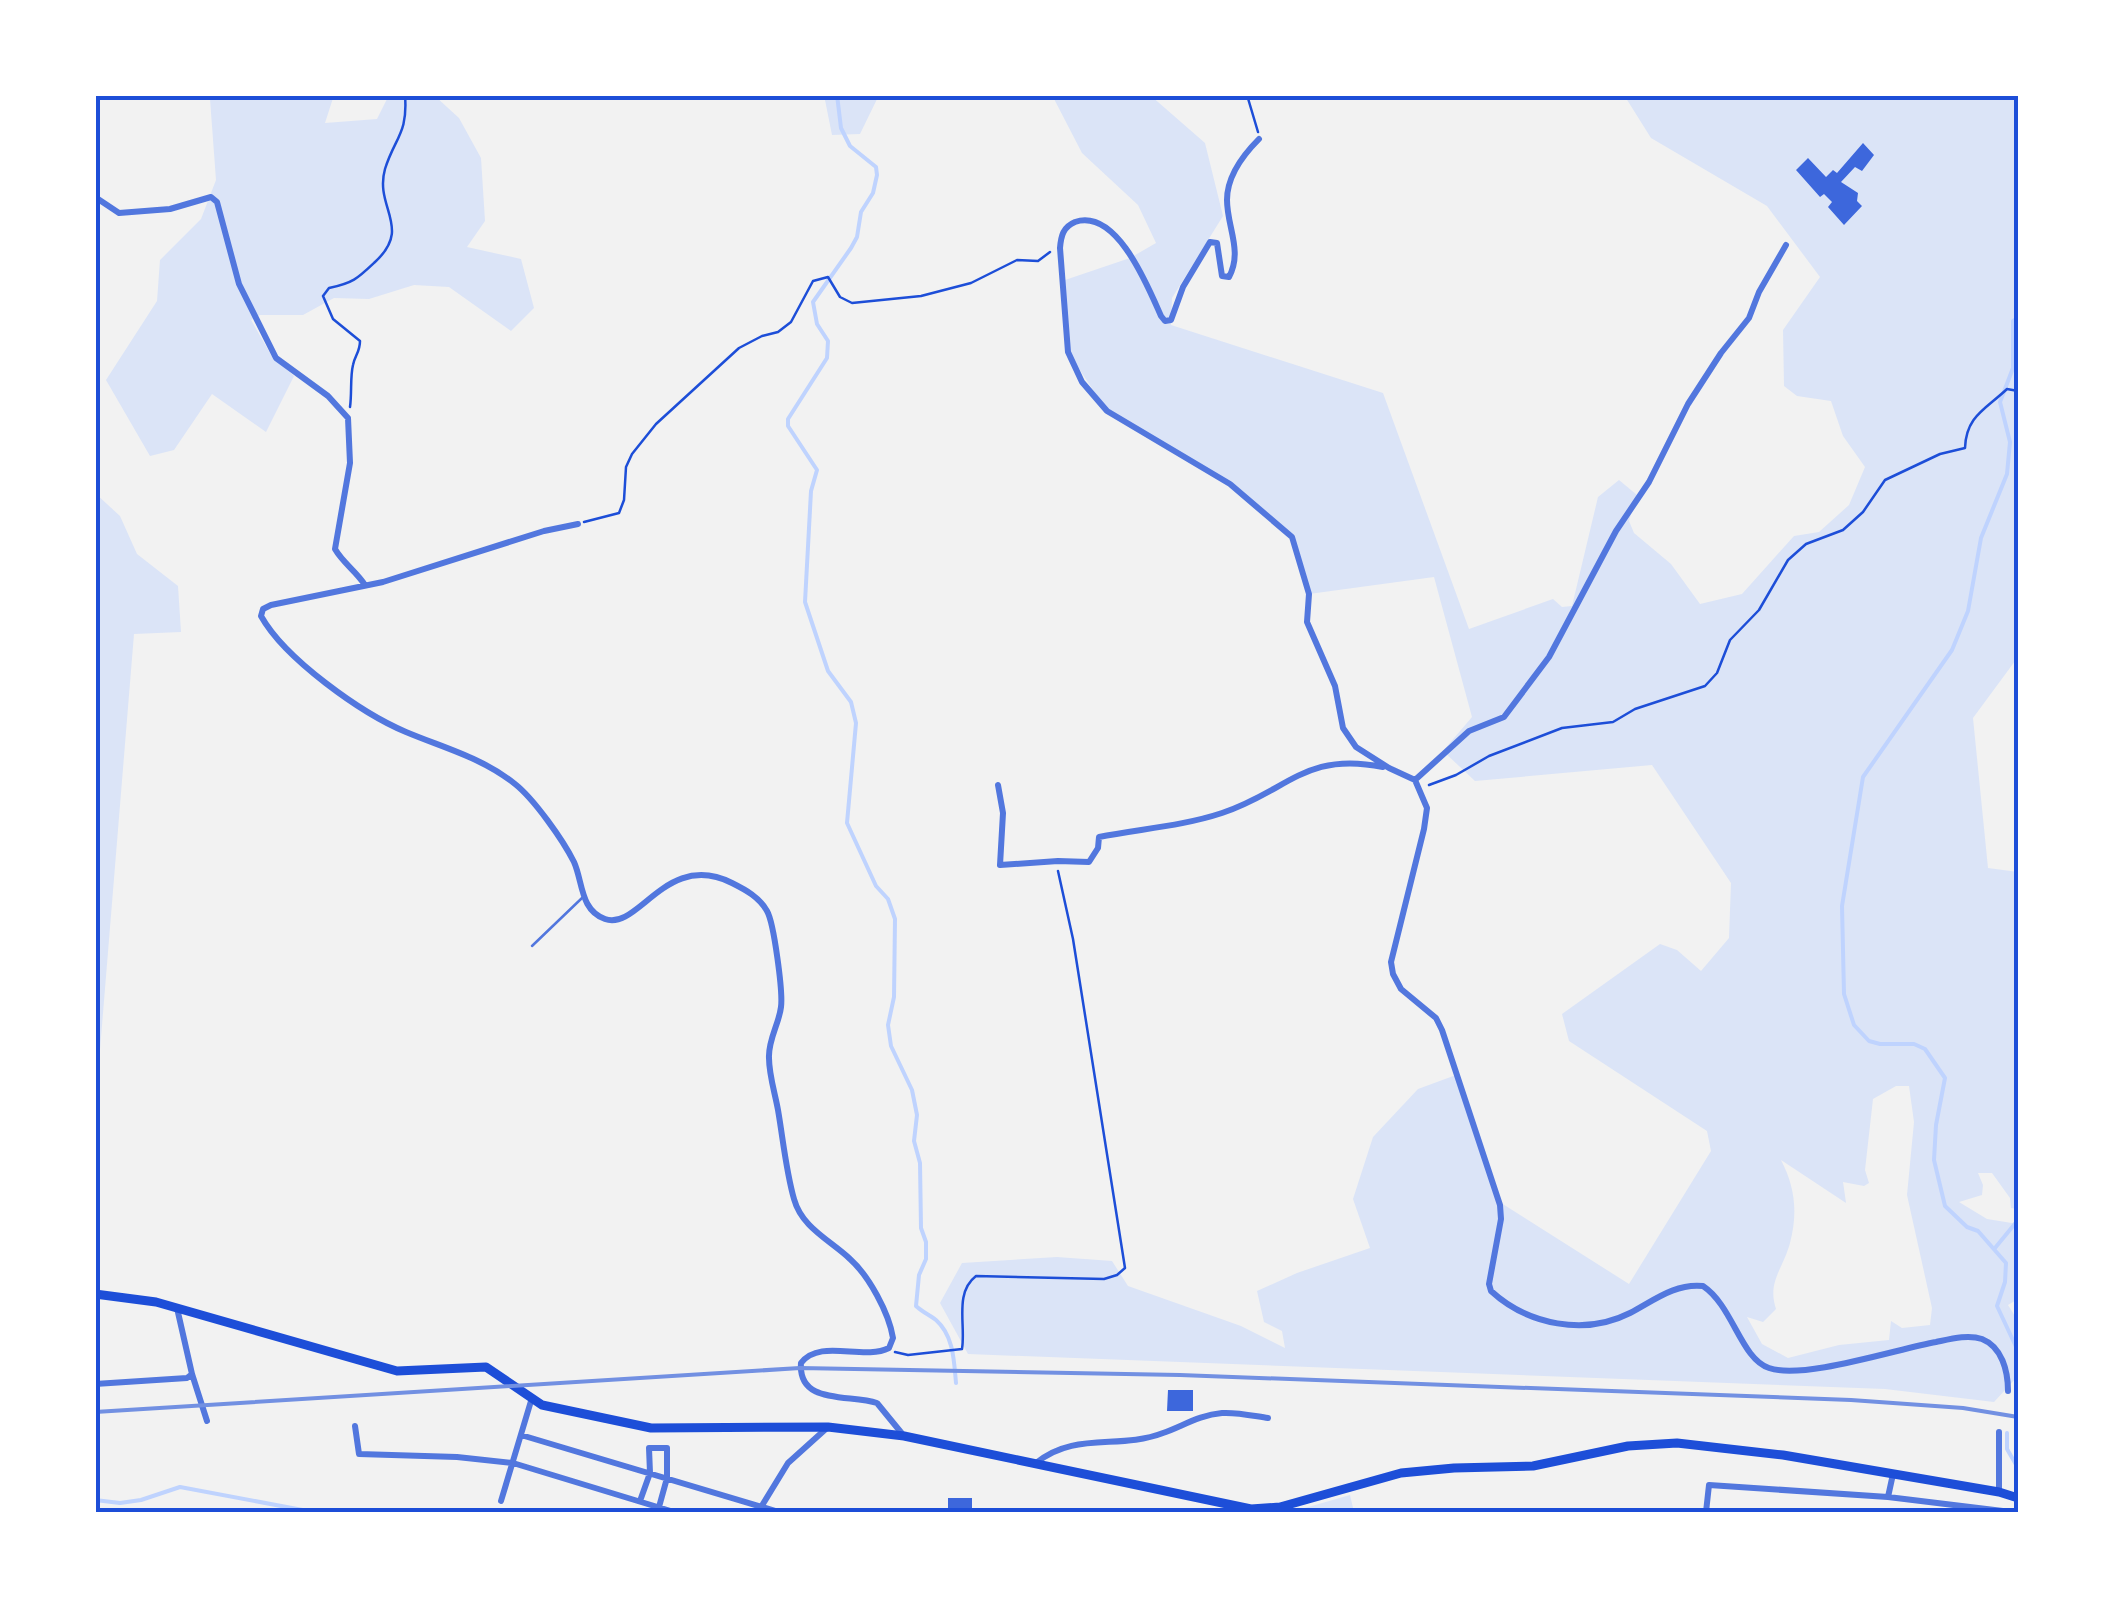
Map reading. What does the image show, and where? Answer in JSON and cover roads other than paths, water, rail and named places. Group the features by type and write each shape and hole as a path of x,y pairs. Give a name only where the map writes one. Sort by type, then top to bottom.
{"main road":[{"path":"95,1294 177,1307 397,1371 486,1367 531,1401 662,1430 828,1427 904,1436 1236,1507 1266,1509 1401,1473 1533,1466 1646,1444 1699,1444 2018,1498"}],"street":[{"path":"1258,139 1244,154 1229,184 1227,204 1236,252 1232,273 1222,276 1217,243 1210,242 1189,276 1171,320 1165,322 1161,316 1135,262 1110,228 1094,220 1076,222 1060,236 1068,352 1082,382 1107,411 1230,484 1292,537 1309,594 1306,622 1335,686 1343,728 1356,747 1415,780 1421,789 1426,808 1424,829 1391,962 1401,988 1424,1005 1442,1030 1500,1205 1502,1220 1489,1284 1493,1293 1553,1324 1596,1326 1626,1316 1670,1291 1702,1286 1721,1301 1752,1356 1765,1368 1784,1372 1976,1337 1999,1353 2006,1368 2008,1391"},
{"path":"95,197 119,213 170,209 202,198 212,197 217,202 239,284 276,358 328,396 348,418 350,463 335,549 365,585"},
{"path":"1415,780 1469,732 1504,717 1549,656 1616,532 1650,482 1688,404 1720,353 1750,318 1759,292 1786,245"},
{"path":"578,524 365,585 267,606 261,612 262,620 332,688 366,712 405,732 483,762 518,785 571,857 583,897 599,916 615,921 628,917 672,880 714,876 747,890 765,907 776,935 781,990 781,1009 768,1057 794,1199 808,1224 854,1262 892,1334 892,1344 884,1351 812,1354 802,1360 801,1380 821,1394 877,1403 904,1436"},
{"path":"998,785 1004,813 1000,865 1089,862 1098,848 1099,837 1216,816 1332,762 1388,768"},
{"path":"177,1307 207,1421"},
{"path":"95,1384 187,1378 192,1374"},
{"path":"502,1501 531,1401"},
{"path":"1036,1463 1057,1448 1150,1436 1194,1418 1224,1413 1268,1418"},
{"path":"355,1426 359,1454 513,1463 674,1512"},
{"path":"759,1509 788,1463 828,1427"},
{"path":"1998,1492 2000,1432"},
{"path":"521,1434 779,1512"},
{"path":"640,1501 650,1473 650,1448 667,1448 667,1478 659,1507"},
{"path":"1888,1498 1893,1474"},
{"path":"1706,1512 1709,1485 2011,1512"}],"lane":[{"path":"532,946 583,897"}],"waterway":[{"path":"837,95 841,128 850,146 876,167 877,175 873,193 861,212 857,237 813,302 817,324 828,341 827,358 788,419 788,426 817,470 811,491 805,602 828,671 851,702 856,723 847,823 895,919 894,997 888,1025 891,1046 912,1090 917,1115 914,1141 920,1163 921,1228 926,1242 916,1306 942,1326 952,1350 956,1383"},
{"path":"2018,318 2013,321 2013,368 2000,402 2010,442 2007,474 1981,538 1968,611 1952,650 1863,777 1842,906 1844,994 1854,1025 1869,1041 1914,1044 1925,1049 1945,1078 1934,1160 1945,1206 1967,1227 1978,1231 2006,1263 1997,1306 2018,1351"},
{"path":"1995,1248 2018,1220"},
{"path":"2017,1385 2018,1381"},
{"path":"2007,1433 2007,1449 2018,1468"},
{"path":"95,1500 141,1500 180,1487 313,1512"}],"railway":[{"path":"95,1412 800,1368 1180,1375 1851,1400 1963,1408 2018,1417"}]}
